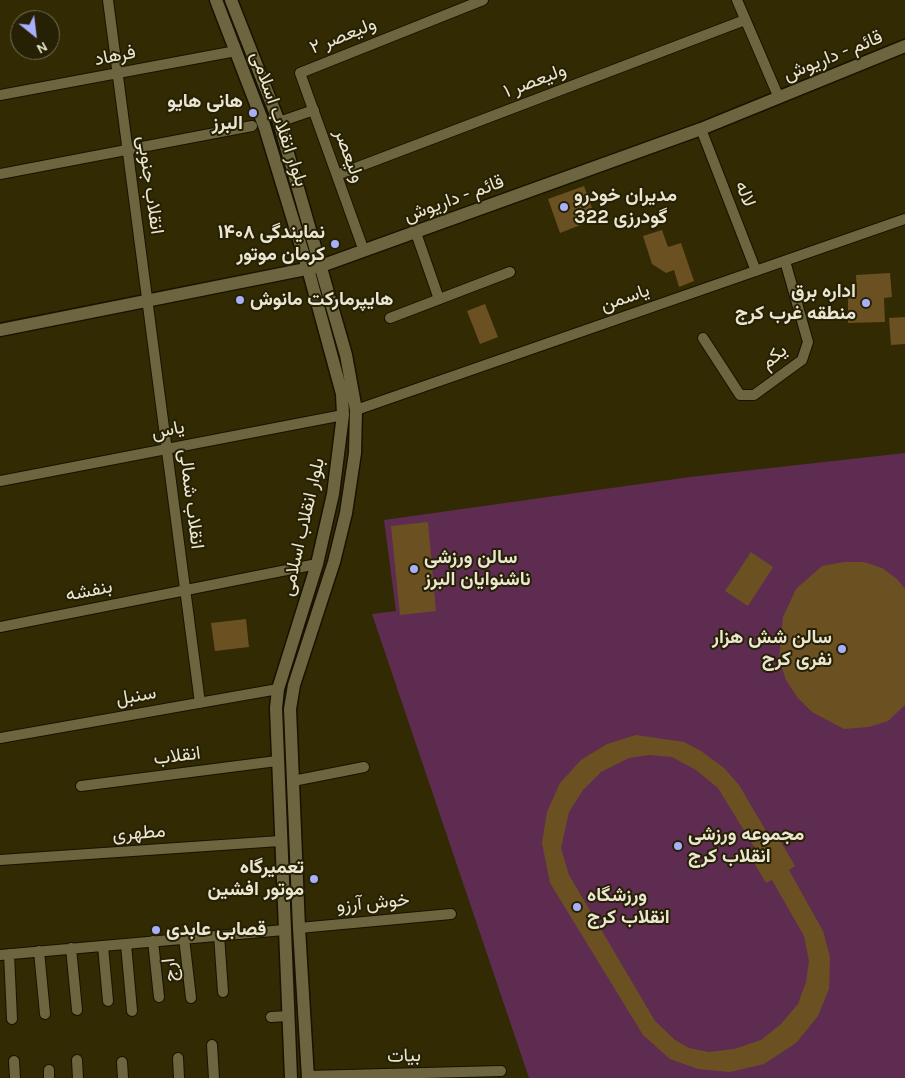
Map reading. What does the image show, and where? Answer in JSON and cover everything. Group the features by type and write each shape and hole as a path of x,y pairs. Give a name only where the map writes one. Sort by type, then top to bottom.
{"main road":[{"name":"بلوار انقلاب اسلامی","path":"216,0 264,126 308,269 340,377 343,415 333,494 317,564 278,689 276,708 291,1078"},
{"name":"بلوار انقلاب اسلامی","path":"231,0 279,122 346,355 356,410 355,453 346,513 334,562 294,685 290,709 299,928 308,1077"},
{"name":"قائم - داریوش","path":"0,330 321,266 701,129 905,46"},
{"path":"343,415 356,410"}],"street":[{"name":"انقلاب جنوبی","path":"108,0 148,300"},
{"name":"ولیعصر ۲","path":"300,73 483,0"},
{"path":"737,0 779,98"},
{"name":"ولیعصر ۱","path":"337,175 745,20"},
{"name":"فرهاد","path":"0,95 236,51"},
{"name":"ولیعصر","path":"300,73 364,251"},
{"path":"279,122 314,110"},
{"path":"0,174 252,126"},
{"name":"لاله","path":"701,129 756,271"},
{"name":"یاسمن","path":"356,410 905,219"},
{"path":"416,233 439,299"},
{"name":"یکم","path":"703,338 740,395 754,396 802,360 808,342 785,261"},
{"path":"390,318 510,272"},
{"name":"انقلاب شمالی","path":"148,300 200,703"},
{"name":"یاس","path":"0,481 343,415"},
{"name":"بنفشه","path":"0,627 317,564"},
{"name":"سنبل","path":"0,738 278,689"},
{"name":"انقلاب","path":"81,786 277,761"},
{"path":"293,781 364,767"},
{"name":"مطهری","path":"0,860 280,841"},
{"name":"خوش آرزو","path":"299,928 451,914"},
{"path":"12,1019 4,954 284,930"},
{"path":"219,935 223,992"},
{"name":"ارج","path":"184,938 191,998"},
{"path":"153,941 159,997"},
{"path":"126,944 132,1011"},
{"path":"103,946 108,1001"},
{"path":"71,948 77,1010"},
{"path":"39,951 44,1014"},
{"path":"271,1017 288,1016"},
{"path":"212,1045 214,1078"},
{"path":"178,1058 180,1078"},
{"path":"77,1060 78,1078"},
{"path":"14,1061 15,1078"},
{"path":"122,1062 123,1078"},
{"name":"بیات","path":"308,1077 501,1071"}],"shaded area":[{"name":"مجموعه ورزشی انقلاب کرج","path":"905,453 905,1078 529,1078 372,614 396,611 384,520 690,477"}],"building":[{"path":"584,186 596,219 560,233 548,199"},
{"path":"662,230 668,247 681,243 694,281 679,287 674,270 666,273 652,264 643,236"},
{"name":"اداره برق منطقه غرب کرج","path":"890,273 892,297 884,298 885,322 848,323 848,298 857,296 856,275"},
{"path":"485,304 498,337 480,344 467,311"},
{"path":"905,317 905,344 891,345 889,318"},
{"name":"سالن ورزشی ناشنوایان البرز","path":"428,522 436,611 400,615 391,526"},
{"path":"751,552 773,567 748,606 725,591"},
{"name":"سالن شش هزار نفری کرج","path":"844,562 864,562 882,568 897,579 905,589 905,705 888,721 869,727 844,729 812,712 797,697 786,680 779,659 783,617 796,589 822,566"},
{"path":"246,619 249,647 215,651 211,623"},
{"name":"ورزشگاه انقلاب کرج","path":"636,735 684,742 701,751 724,768 739,785 772,841 778,837 795,866 789,870 823,931 830,957 829,989 818,1016 796,1043 764,1064 730,1072 698,1069 670,1059 643,1035 550,883 542,843 547,812 560,783 581,760 607,744","holes":["649,755 672,757 696,770 718,788 756,850 749,854 766,883 772,880 804,936 809,961 806,982 798,1004 781,1024 761,1040 734,1049 709,1052 689,1048 675,1040 655,1021 569,875 561,848 569,812 583,790 601,772 629,758"]}],"place":[{"name":"هانی هایو البرز","path":"253,113"},
{"name":"مدیران خودرو گودرزی 322","path":"564,207"},
{"name":"نمایندگی ۱۴۰۸ کرمان موتور","path":"335,244"},
{"name":"هایپرمارکت مانوش","path":"240,300"},
{"name":"اداره برق منطقه غرب کرج","path":"866,303"},
{"name":"سالن ورزشی ناشنوایان البرز","path":"414,569"},
{"name":"سالن شش هزار نفری کرج","path":"842,649"},
{"name":"مجموعه ورزشی انقلاب کرج","path":"678,846"},
{"name":"تعمیرگاه موتور افشین","path":"314,879"},
{"name":"ورزشگاه انقلاب کرج","path":"577,907"},
{"name":"قصابی عابدی","path":"156,930"}]}
